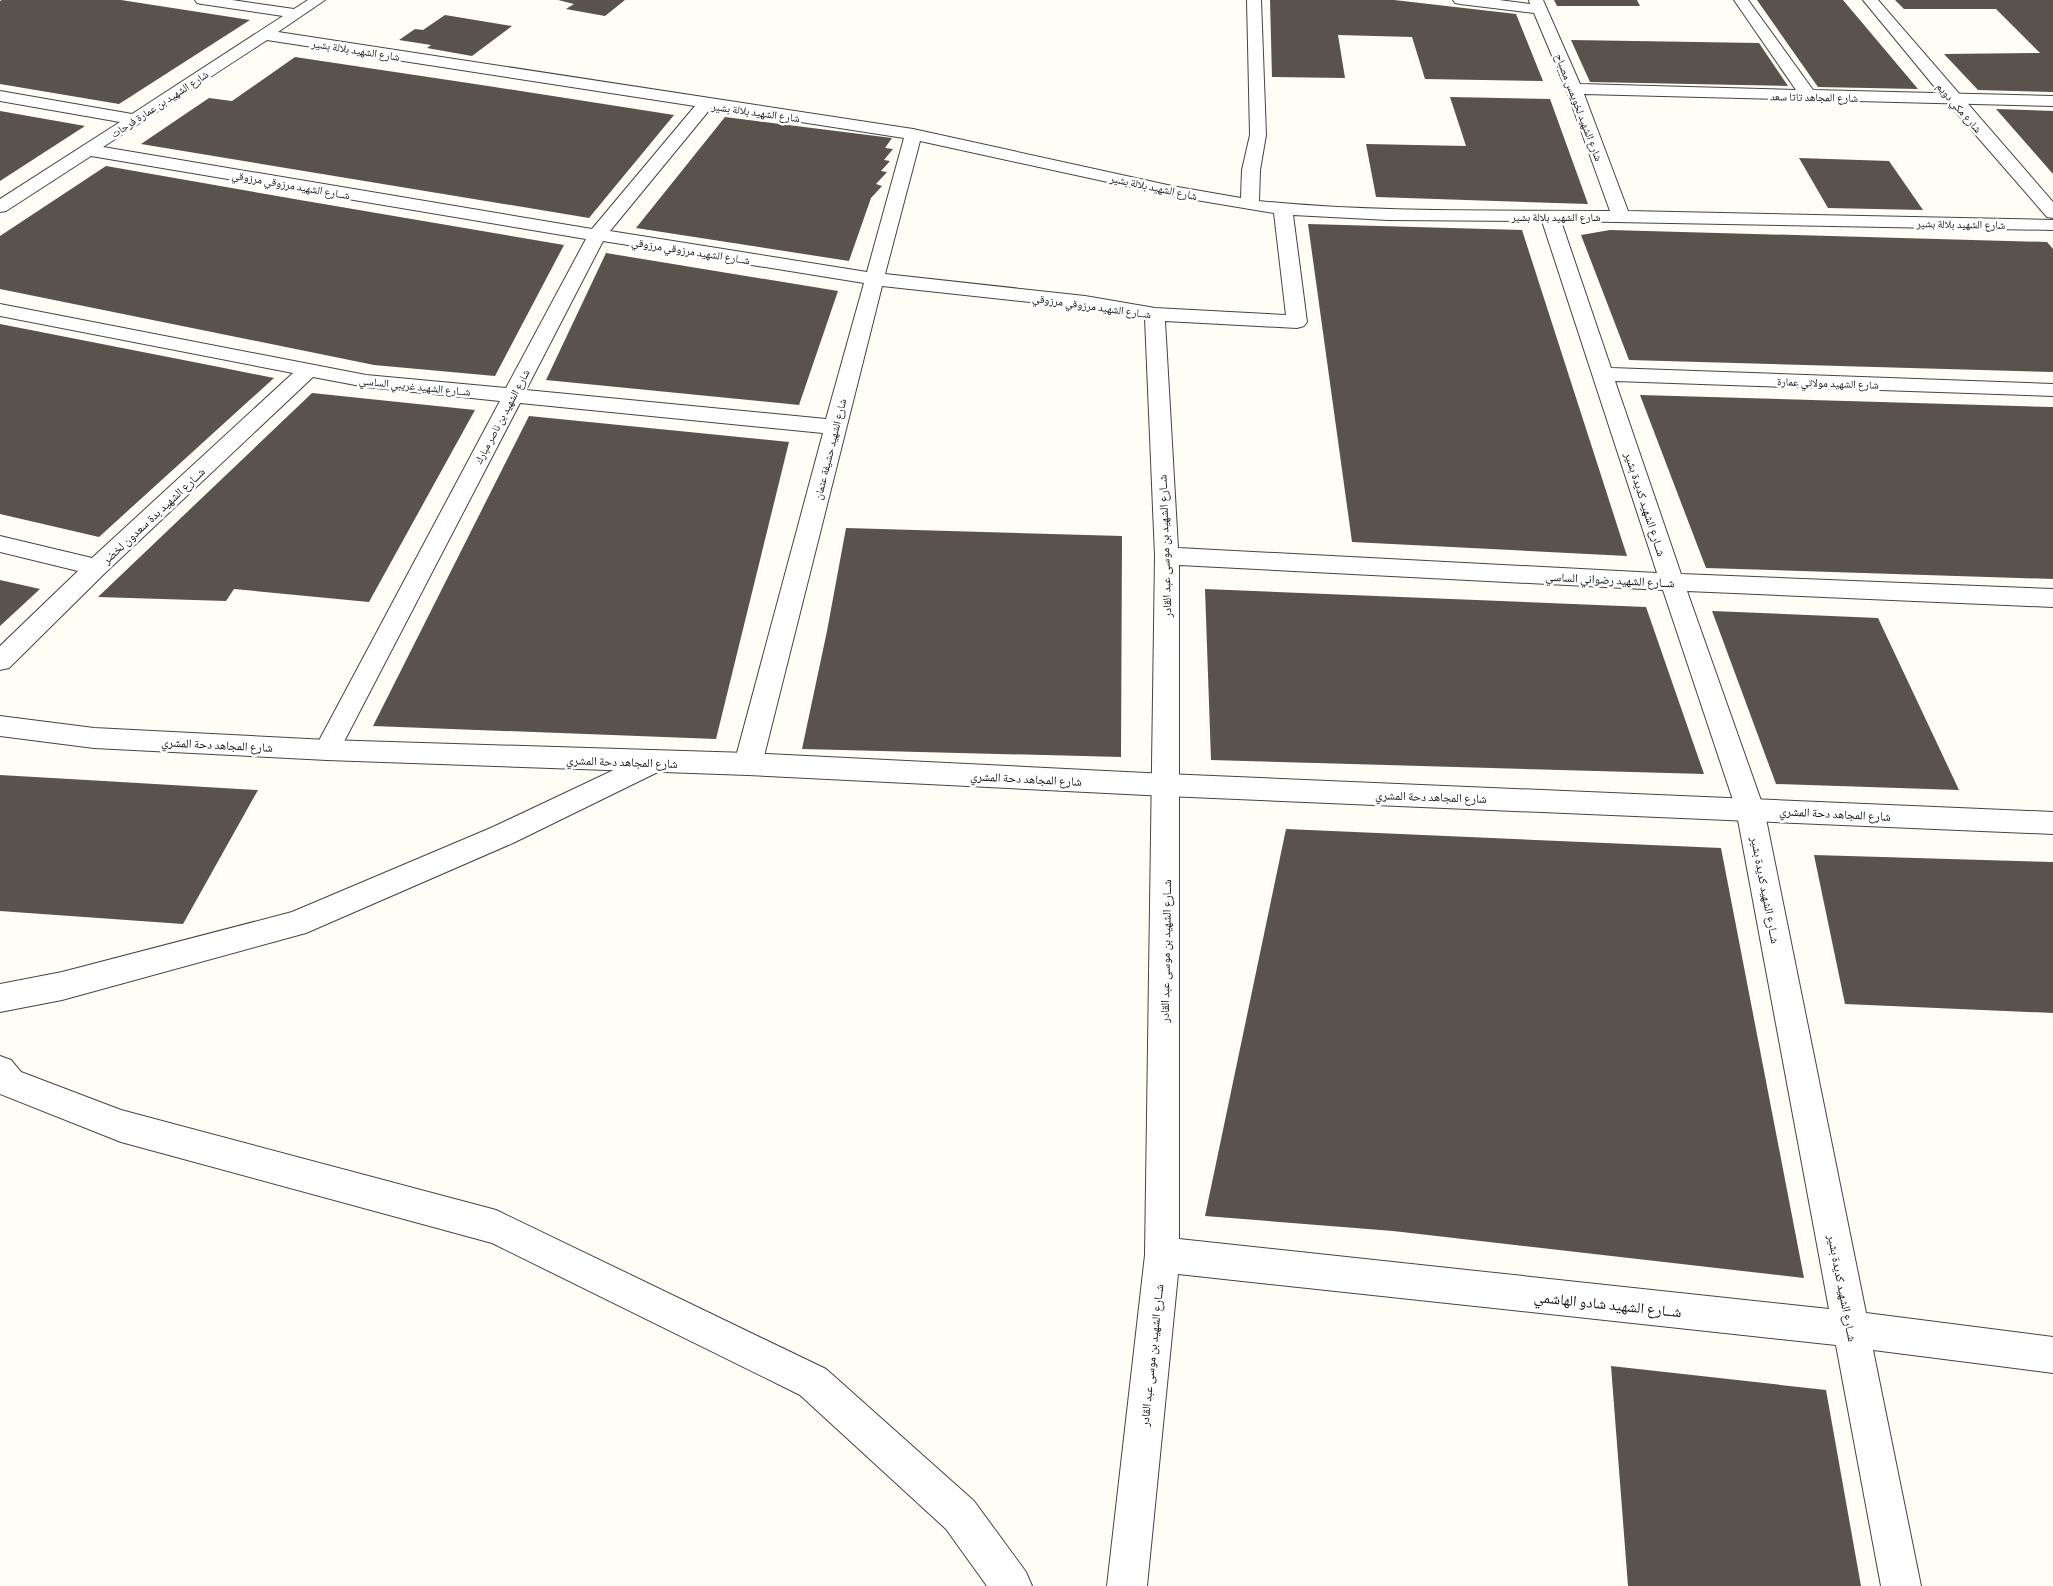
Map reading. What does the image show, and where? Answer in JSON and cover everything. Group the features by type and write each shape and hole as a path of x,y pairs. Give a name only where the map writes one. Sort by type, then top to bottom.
{"street":[{"path":"202,0 296,14"},
{"name":"شارع الشهيد بن عمارة فرحات","path":"0,207 318,0"},
{"path":"1250,205 1251,170 1258,135 1254,0"},
{"path":"1460,0 1537,5"},
{"path":"1741,0 1809,96"},
{"name":"شارع مكي دويم","path":"1870,0 1953,99 2053,213"},
{"name":"شارع الشهيد لخويمس مصباح","path":"1537,5 1574,89 1621,216"},
{"name":"شارع الشهيد بلالة بشير","path":"265,35 913,134 1172,191 1283,209 1388,215 1621,216 2053,225"},
{"name":"شارع المجاهد تاتا سعد","path":"1574,89 2053,101"},
{"path":"0,96 133,120"},
{"name":"شارع الشهيد بن ناصر مبارك","path":"327,750 597,235 706,103"},
{"name":"شارع الشهيد حشيفة عثمان","path":"748,764 913,134"},
{"name":"شــارع الشهيد مرزوقي مرزوقي","path":"88,150 874,279 1085,302 1155,314 1297,322 1283,209"},
{"name":"شــارع الشهيد كديدة بشير","path":"1550,216 1750,809 1901,1586"},
{"name":"شــارع الشهيد غريبي الساسي","path":"0,310 366,381 835,427"},
{"name":"شــارع الشهيد بن موسى عبد القادر","path":"1127,1586 1162,1255 1167,556 1155,314"},
{"name":"شــارع الشهيد بدة سعدون لخضر","path":"0,662 97,567 309,370"},
{"name":"شارع الشهيد مولاتي عمارة","path":"1602,374 2053,390"},
{"path":"0,544 97,567"},
{"name":"شــارع الشهيد رضواني الساسي","path":"1167,556 1672,582 2053,598"},
{"name":"شارع المجاهد دحة المشري","path":"0,726 94,738 327,750 748,764 1166,785 2053,823"},
{"path":"0,998 62,986 296,924 503,835 654,762"},
{"path":"0,1071 10,1083 121,1126 496,1227 814,1382 960,1515 1012,1586"},
{"name":"شــارع الشهيد شادو الهاشمي","path":"1162,1255 1851,1329 2053,1355"}],"building":[{"path":"121,0 250,20 119,104 0,84 0,1"},
{"path":"558,0 625,0 605,16 566,9 574,4"},
{"path":"1270,0 1394,0 1516,14 1543,81 1425,79 1412,37 1338,35 1345,78 1272,77"},
{"path":"1554,0 1637,0 1640,6 1557,6"},
{"path":"1757,0 1843,0 1918,89 1818,87"},
{"path":"1895,0 2053,0 2053,92 1978,90 1944,54 2040,53 1996,9 1904,9"},
{"path":"445,15 512,26 472,56 427,48 431,45 399,40 415,29 423,30"},
{"path":"1571,40 1759,43 1788,86 1590,82"},
{"path":"295,57 674,115 589,218 141,144 209,98 232,101"},
{"path":"1450,97 1550,99 1588,204 1376,197 1366,144 1466,146"},
{"path":"1996,109 2053,111 2053,174 2039,158"},
{"path":"0,111 85,126 0,181"},
{"path":"725,117 892,138 885,148 893,149 884,160 890,161 881,171 887,172 876,184 882,186 871,198 849,261 636,228"},
{"path":"1799,158 1889,161 1923,210 1828,208"},
{"path":"106,166 564,245 495,376 374,365 0,289 0,236"},
{"path":"1308,224 1522,230 1627,556 1352,542"},
{"path":"1610,230 2047,242 2053,249 2053,372 1629,360 1581,235"},
{"path":"606,253 838,291 799,405 546,380"},
{"path":"0,324 274,378 99,537 0,514"},
{"path":"312,393 475,410 369,602 234,589 226,601 98,597"},
{"path":"1640,395 2053,407 2053,579 1706,568"},
{"path":"529,416 789,442 716,739 373,726"},
{"path":"846,528 1122,536 1121,757 802,749"},
{"path":"0,580 40,589 0,626"},
{"path":"1205,589 1646,607 1704,774 1211,760"},
{"path":"1712,611 1878,618 1959,790 1776,784"},
{"path":"0,775 258,790 183,924 0,911"},
{"path":"1286,829 1721,848 1804,1278 1393,1231 1205,1216"},
{"path":"1814,855 2053,862 2053,1013 1845,1004"},
{"path":"1611,1366 1826,1390 1861,1586 1628,1586"}]}
